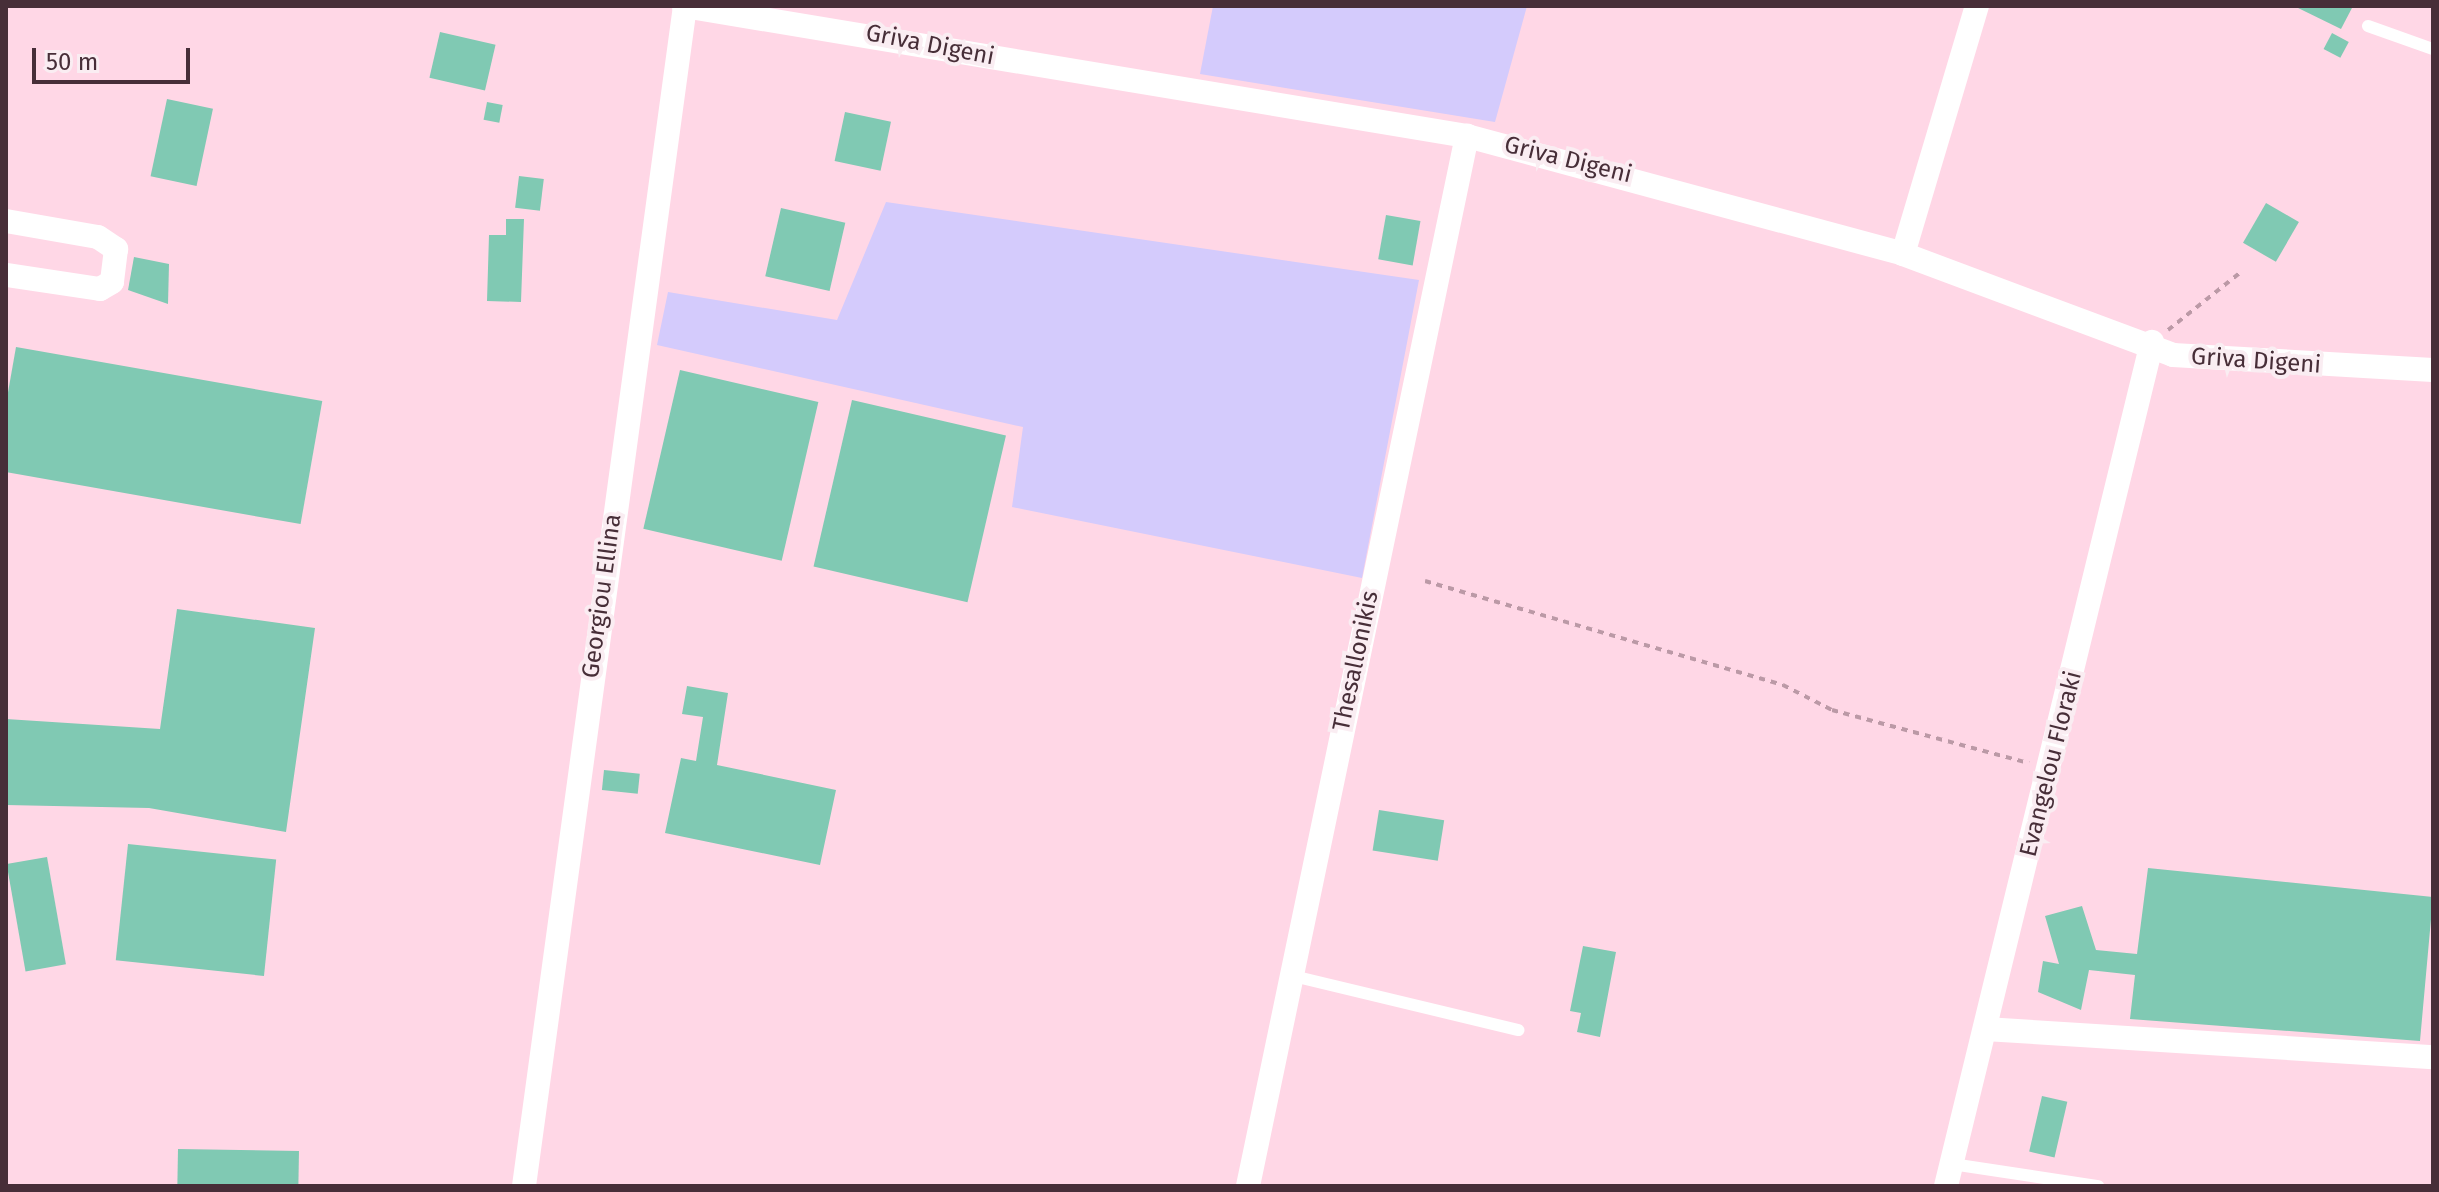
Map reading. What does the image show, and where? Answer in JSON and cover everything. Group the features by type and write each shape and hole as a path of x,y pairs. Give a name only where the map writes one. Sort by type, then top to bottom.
{"street":[{"name":"Griva Digeni","path":"684,6 805,14 1467,136 1903,254 2152,342 2173,355 2433,370"},
{"name":"Georgiou Ellina","path":"524,1186 684,6"},
{"path":"1903,254 1977,6"},
{"name":"Thesallonikis","path":"1248,1186 1289,975 1467,136"},
{"path":"6,221 98,237 116,249 112,282 100,289 6,275"},
{"name":"Evangelou Floraki","path":"1949,1175 2152,342"},
{"path":"1985,1029 2433,1057"}],"lane":[{"path":"2368,26 2433,49"},
{"path":"1289,975 1518,1030"},
{"path":"1949,1175 2098,1186"}],"path":[{"path":"2152,342 2241,272"},
{"path":"1425,581 1783,685 1832,710 2050,769"}],"shaded area":[{"path":"1213,6 1527,6 1495,122 1200,74"},
{"path":"886,202 1419,280 1362,578 1012,507 1023,427 657,345 668,292 837,320"}],"building":[{"path":"2294,6 2353,6 2341,29"},
{"path":"440,32 496,45 485,91 429,78"},
{"path":"2332,33 2349,42 2340,58 2324,49"},
{"path":"167,99 213,109 197,186 151,176"},
{"path":"487,102 503,105 499,123 484,120"},
{"path":"845,112 891,122 881,171 835,161"},
{"path":"519,176 544,179 540,211 515,208"},
{"path":"2266,203 2299,222 2276,262 2243,243"},
{"path":"781,208 845,223 830,291 765,276"},
{"path":"1386,215 1420,221 1413,265 1378,259"},
{"path":"506,219 524,219 521,302 487,301 489,235 506,235"},
{"path":"134,257 169,264 168,304 128,290"},
{"path":"16,347 322,401 301,524 6,472 6,404"},
{"path":"680,370 818,402 782,561 643,529"},
{"path":"852,400 1006,436 967,602 814,567"},
{"path":"177,609 315,628 286,832 149,808 6,805 6,719 160,729"},
{"path":"687,686 728,693 717,765 836,790 820,865 665,833 681,758 696,761 703,717 682,714"},
{"path":"604,770 640,774 638,794 602,790"},
{"path":"1379,810 1444,820 1438,861 1373,850"},
{"path":"128,844 276,860 264,976 116,960"},
{"path":"47,857 66,964 26,971 7,864"},
{"path":"2148,868 2433,897 2420,1041 2130,1019 2135,975 2089,970 2081,1010 2038,992 2043,961 2059,964 2045,916 2082,906 2096,950 2137,954"},
{"path":"1583,946 1616,952 1600,1037 1577,1032 1581,1013 1570,1011"},
{"path":"2042,1096 2067,1102 2055,1157 2029,1152"},
{"path":"178,1149 299,1151 298,1186 177,1186"}]}
